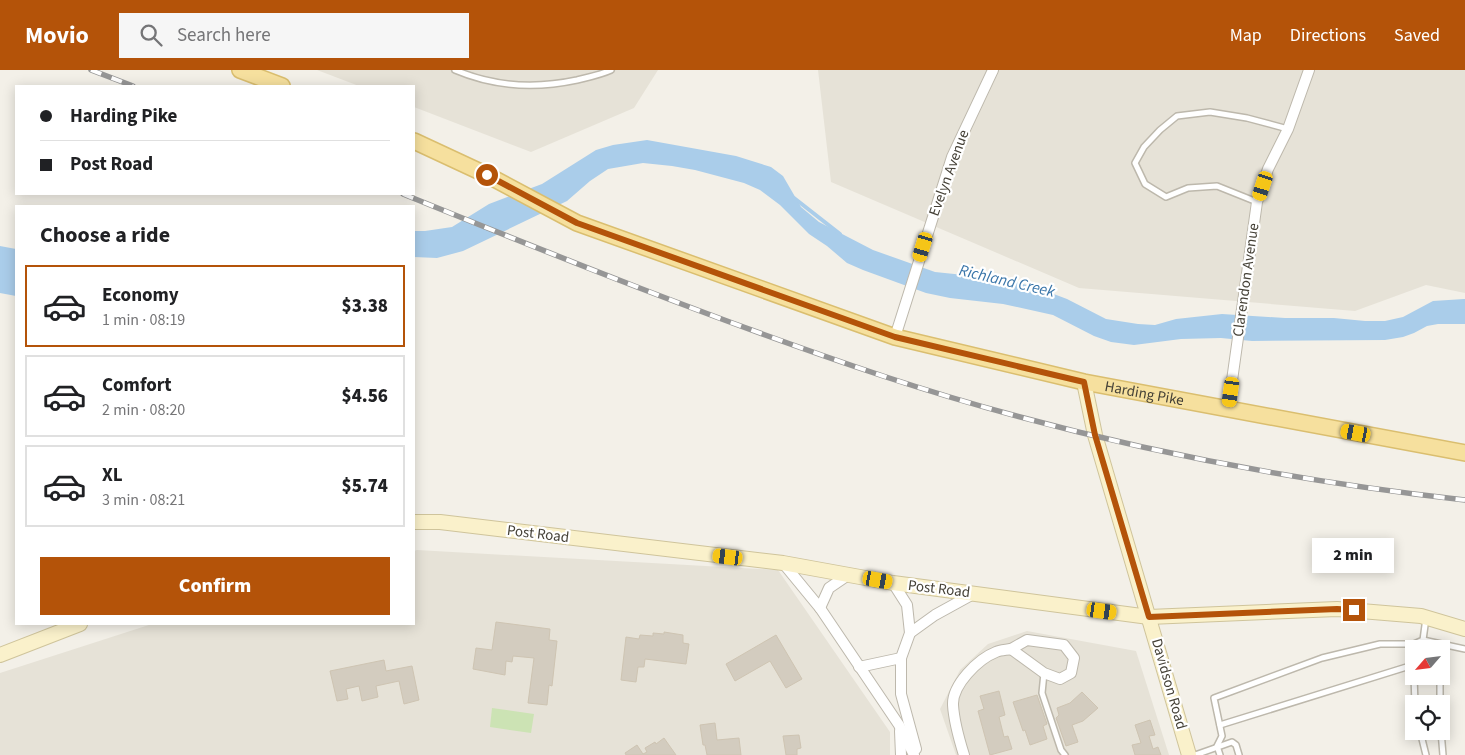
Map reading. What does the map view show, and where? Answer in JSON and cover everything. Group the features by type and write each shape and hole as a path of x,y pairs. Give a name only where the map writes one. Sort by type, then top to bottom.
{"main road":[{"path":"240,70 279,85"},
{"name":"Harding Pike","path":"415,141 487,175 577,223 895,337 1084,382 1465,453"}],"street":[{"name":"Evelyn Avenue","path":"895,337 952,157 993,70"},
{"name":"Clarendon Avenue","path":"1228,409 1257,202 1268,169 1288,129 1309,70"},
{"name":"Davidson Road","path":"1084,382 1095,435 1189,755"},
{"name":"Post Road","path":"415,522 440,522 783,563 893,583 1149,617 1337,609 1426,618 1465,629"},
{"path":"783,563 820,608 899,725 915,755"},
{"path":"820,608 829,588 848,575"},
{"path":"893,583 907,605 910,633 901,658 901,694 915,755"},
{"path":"910,633 935,615 975,593"},
{"path":"0,655 77,625"},
{"path":"964,755 956,726 953,703 959,687 968,673 979,662 995,652 1011,649 1027,640 1064,645 1074,658 1071,673 1060,679 1044,673 1011,649"},
{"path":"859,667 901,658"},
{"path":"899,725 901,755"}],"lane":[{"path":"455,70 484,81 530,86 554,85 601,75 611,70"},
{"path":"1257,202 1217,186 1188,188 1166,197 1144,184 1135,163 1144,147 1177,116 1210,112 1247,118 1288,129"},
{"path":"1423,640 1426,618"},
{"path":"1220,755 1217,746 1222,736 1214,698 1322,658 1380,644 1405,644"},
{"path":"1450,648 1465,649"},
{"path":"1220,726 1405,668"},
{"path":"1044,673 1042,693 1064,755"},
{"path":"1422,740 1426,755"},
{"path":"1442,740 1443,755"},
{"path":"1195,755 1232,742 1236,745 1239,755"}],"shaded area":[{"path":"317,70 658,70 634,108 531,152 415,107 415,85 356,85"},
{"path":"818,70 1465,70 1465,293 1426,285 1355,311 1079,288 831,182"},
{"path":"415,551 778,570 890,732 890,755 0,755 0,673 149,625 415,625"},
{"path":"1027,631 1136,651 1169,755 956,755 940,709 960,670 988,644"}],"green space":[{"path":"492,708 534,714 531,733 490,727"}],"water":[{"path":"647,140 736,156 771,167 783,176 801,207 819,222 873,250 935,272 1003,279 1035,287 1067,299 1106,319 1155,325 1176,319 1222,314 1385,321 1403,317 1433,301 1465,299 1465,324 1427,326 1403,337 1385,340 1252,341 1221,338 1181,339 1134,345 1111,342 1094,336 1053,315 1003,304 950,298 926,293 863,270 847,263 809,234 780,205 760,190 744,183 695,170 643,163 608,169 590,181 567,201 463,251 437,258 415,257 415,231 452,227 489,204 542,184 596,150 613,145"},
{"path":"0,246 15,249 15,296 0,293"}],"building":[{"path":"496,622 550,629 549,640 557,641 552,686 549,685 547,705 528,703 534,658 513,656 512,662 506,661 505,675 473,669 476,648 492,650"},
{"path":"664,632 683,635 683,643 689,644 686,664 645,659 644,667 638,667 636,682 621,680 626,637 639,639 640,635 653,636 653,633 664,634"},
{"path":"776,635 802,679 786,688 770,661 735,681 726,664"},
{"path":"384,660 386,671 412,666 419,700 404,704 399,681 376,686 378,697 362,701 359,686 346,689 348,699 337,701 330,671"},
{"path":"999,691 1005,715 999,717 1004,737 1008,736 1012,749 990,755 978,711 984,709 980,696"},
{"path":"1082,692 1098,708 1083,721 1072,725 1078,742 1066,746 1056,718 1059,715 1057,708 1070,703"},
{"path":"1037,695 1047,724 1043,726 1047,739 1030,745 1013,702"},
{"path":"1150,720 1155,735 1149,736 1153,749 1158,747 1161,755 1135,755 1132,745 1141,743 1135,725"},
{"path":"715,723 717,740 739,738 741,755 707,755 705,745 703,745 700,725"},
{"path":"799,735 801,748 797,749 797,755 786,755 783,736"},
{"path":"664,738 676,755 626,755 625,753 637,745 643,754 647,752 645,748 655,742 656,744"}],"waterway":[{"name":"Richland Creek","path":"794,198 840,234"}],"railway":[{"path":"91,70 130,85"},
{"path":"406,195 702,312 883,376 954,398 1098,437 1171,453 1317,480 1465,500"}],"route":[{"path":"487,175 577,223 895,337 1084,382 1095,435 1149,617 1337,609 1354,610"}]}
